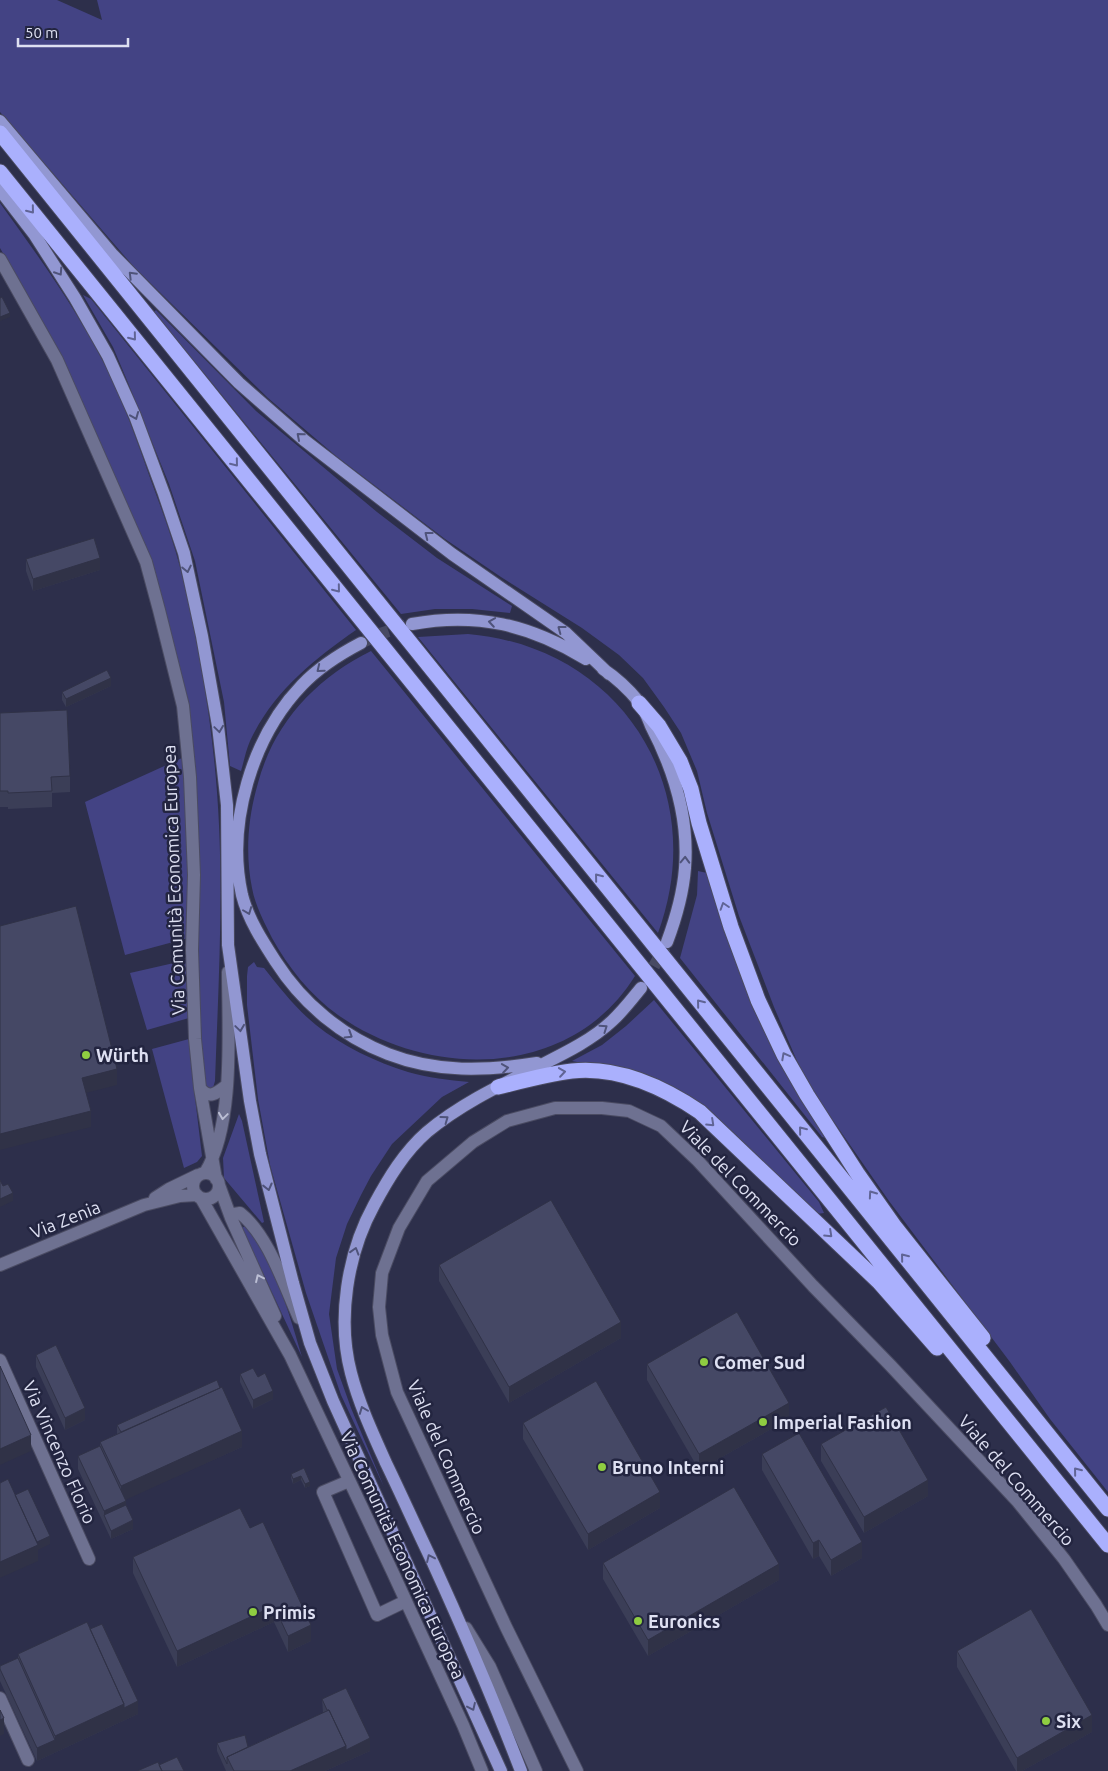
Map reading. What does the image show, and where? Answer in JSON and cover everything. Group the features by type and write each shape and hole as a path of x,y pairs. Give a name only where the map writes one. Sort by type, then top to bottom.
{"highway":[{"path":"0,133 1108,1509"},
{"path":"0,172 1108,1545"},
{"path":"640,703 659,726 680,761 691,789 699,823 731,927 758,1000 784,1055 857,1173 895,1227 986,1342 1033,1417"},
{"path":"498,1087 544,1075 574,1071 597,1072 624,1076 647,1083 675,1096 700,1112 879,1282 990,1409 1040,1460"}],"main road":[{"path":"0,121 113,255 239,383 304,440 444,548 566,633 640,703 659,740 674,779 685,832 683,885 675,920 667,942"},
{"path":"0,190 34,234 76,298 108,356 135,416 184,553 202,636 218,726 227,805 228,944 250,1101 260,1154 293,1283 310,1343 333,1401 501,1771"},
{"path":"412,624 429,620 463,619 489,621 514,626 547,637 610,674"},
{"path":"236,843 239,818 248,780 259,752 278,717 302,685 315,673 360,643"},
{"path":"227,805 236,843 238,870 243,896 252,920 283,973 315,1009 337,1027 370,1047 425,1065 458,1070 498,1069 547,1062"},
{"path":"228,917 238,870"},
{"path":"522,1771 450,1602 375,1438 356,1390 346,1347 348,1282 360,1234 370,1211 396,1167 410,1149 427,1132 467,1104 578,1046 611,1022 641,988"}],"street":[{"name":"Via Comunità Economica Europea","path":"0,259 57,360 146,562 183,706 190,777 194,875 192,950 195,1039 200,1088 212,1162"},
{"path":"144,1205 180,1196 213,1196 217,1192 210,1178 212,1162 223,1121 227,1085 228,944"},
{"path":"200,1088 204,1094 210,1095 216,1094 227,1085"},
{"name":"Viale del Commercio","path":"576,1769 506,1627 397,1392 382,1335 379,1307 382,1273 399,1228 427,1181 473,1142 506,1121 555,1108 602,1108 629,1111 661,1126 698,1161 1018,1502 1064,1559 1108,1625"},
{"path":"210,1178 193,1185 194,1191 202,1197 250,1220 266,1243 310,1343"},
{"path":"144,1205 169,1189 210,1178"},
{"path":"210,1178 232,1212 290,1356"},
{"path":"202,1197 290,1356"},
{"name":"Via Zenia","path":"0,1266 144,1205"},
{"name":"Via Comunità Economica Europea","path":"290,1356 347,1482 406,1601 482,1771"},
{"name":"Via Vincenzo Florio","path":"0,1360 89,1559"},
{"path":"347,1482 322,1492 377,1615 406,1601"},
{"path":"450,1602 490,1667 536,1771"},
{"path":"0,1698 28,1760"}],"shaded area":[{"path":"0,0 57,0 102,20 97,0 1108,0 1108,1492 1050,1419 1010,1362 889,1201 818,1099 800,1068 739,916 707,813 697,771 681,733 643,678 619,655 582,628 445,539 336,456 268,398 134,267 0,112"},
{"path":"0,203 71,306 108,371 135,435 166,521 180,567 201,663 217,792 220,921 215,1081 213,1088 208,1089 204,1087 199,985 199,845 196,775 191,724 184,690 152,571 41,319 0,248"},
{"path":"83,295 91,299 356,630 310,665 282,692 259,723 250,741 241,771 230,766 224,702 195,561 169,484 113,347"},
{"path":"156,310 256,411 377,512 437,558 512,606 510,613 472,609 435,609 401,614 154,312"},
{"path":"468,634 522,645 570,666 609,696 640,734 662,779 672,827 671,879 658,933 418,637"},
{"path":"371,651 635,976 608,1010 575,1035 537,1051 497,1058 456,1058 414,1051 375,1036 338,1015 318,999 300,980 272,938 255,901 250,875 248,848 252,809 265,761 286,722 315,689 351,662"},
{"path":"182,758 188,825 188,938 125,955 85,802"},
{"path":"698,871 707,873 826,1138 822,1137 680,958 697,895"},
{"path":"187,960 189,1018 147,1030 130,973"},
{"path":"254,962 257,967 264,968 288,998 309,1019 326,1033 348,1046 408,1072 469,1082 442,1097 392,1144 361,1195 347,1224 336,1258 329,1314 337,1369 384,1487 341,1395 306,1293 270,1165 258,1099 247,1005 248,967"},
{"path":"654,1000 819,1202 824,1213 817,1214 703,1106 674,1087 646,1076 572,1061 602,1045"},
{"path":"189,1039 202,1156 197,1162 184,1168 152,1049"},
{"path":"239,1114 264,1222 262,1223 224,1178 223,1158"},
{"path":"245,1226 255,1239 273,1271 302,1357 242,1228"}],"building":[{"path":"2,297 10,313 0,317 0,298"},
{"path":"94,538 100,558 33,579 26,559"},
{"path":"107,670 111,678 66,699 62,692"},
{"path":"67,710 70,776 51,777 52,791 8,793 8,791 0,791 0,713"},
{"path":"76,906 117,1069 82,1078 91,1111 0,1134 0,926"},
{"path":"0,1180 3,1186 8,1184 13,1193 0,1199"},
{"path":"551,1200 621,1322 509,1387 439,1265"},
{"path":"737,1312 789,1403 699,1454 647,1364"},
{"path":"56,1345 85,1408 65,1418 36,1355"},
{"path":"0,1366 31,1435 0,1449"},
{"path":"253,1368 258,1377 265,1373 273,1391 253,1400 240,1374"},
{"path":"217,1380 220,1388 121,1432 117,1425"},
{"path":"596,1381 660,1492 588,1534 523,1423"},
{"path":"222,1387 242,1431 121,1486 100,1442"},
{"path":"886,1407 928,1480 864,1517 821,1444"},
{"path":"799,1433 862,1542 831,1560 819,1540 813,1543 762,1454"},
{"path":"100,1446 126,1501 104,1511 78,1456"},
{"path":"304,1468 310,1482 305,1484 301,1476 293,1479 291,1474"},
{"path":"8,1479 38,1545 0,1562 0,1483"},
{"path":"734,1487 779,1564 648,1640 603,1563"},
{"path":"28,1489 50,1536 37,1542 15,1495"},
{"path":"126,1505 133,1520 111,1531 104,1515"},
{"path":"240,1508 250,1528 263,1522 311,1625 288,1636 274,1606 177,1651 133,1557"},
{"path":"1031,1609 1092,1715 1017,1758 957,1651"},
{"path":"87,1622 124,1704 55,1736 18,1654"},
{"path":"102,1624 138,1701 124,1708 124,1704 90,1629"},
{"path":"18,1658 55,1740 37,1748 0,1669 0,1666"},
{"path":"346,1688 370,1738 346,1750 346,1746 322,1699"},
{"path":"0,1710 4,1718 0,1720"},
{"path":"329,1710 346,1746 290,1771 234,1771 227,1757"},
{"path":"245,1735 248,1747 227,1757 227,1764 217,1743"},
{"path":"177,1757 184,1771 162,1771 159,1765"},
{"path":"158,1762 162,1771 137,1771"}],"tunnel":[{"path":"361,643 377,635 407,625"},
{"path":"645,982 665,947"}],"place":[{"name":"Würth","path":"86,1055"},
{"name":"Comer Sud","path":"704,1362"},
{"name":"Imperial Fashion","path":"763,1422"},
{"name":"Bruno Interni","path":"602,1467"},
{"name":"Primis","path":"253,1612"},
{"name":"Euronics","path":"638,1621"},
{"name":"Six","path":"1046,1721"}]}
